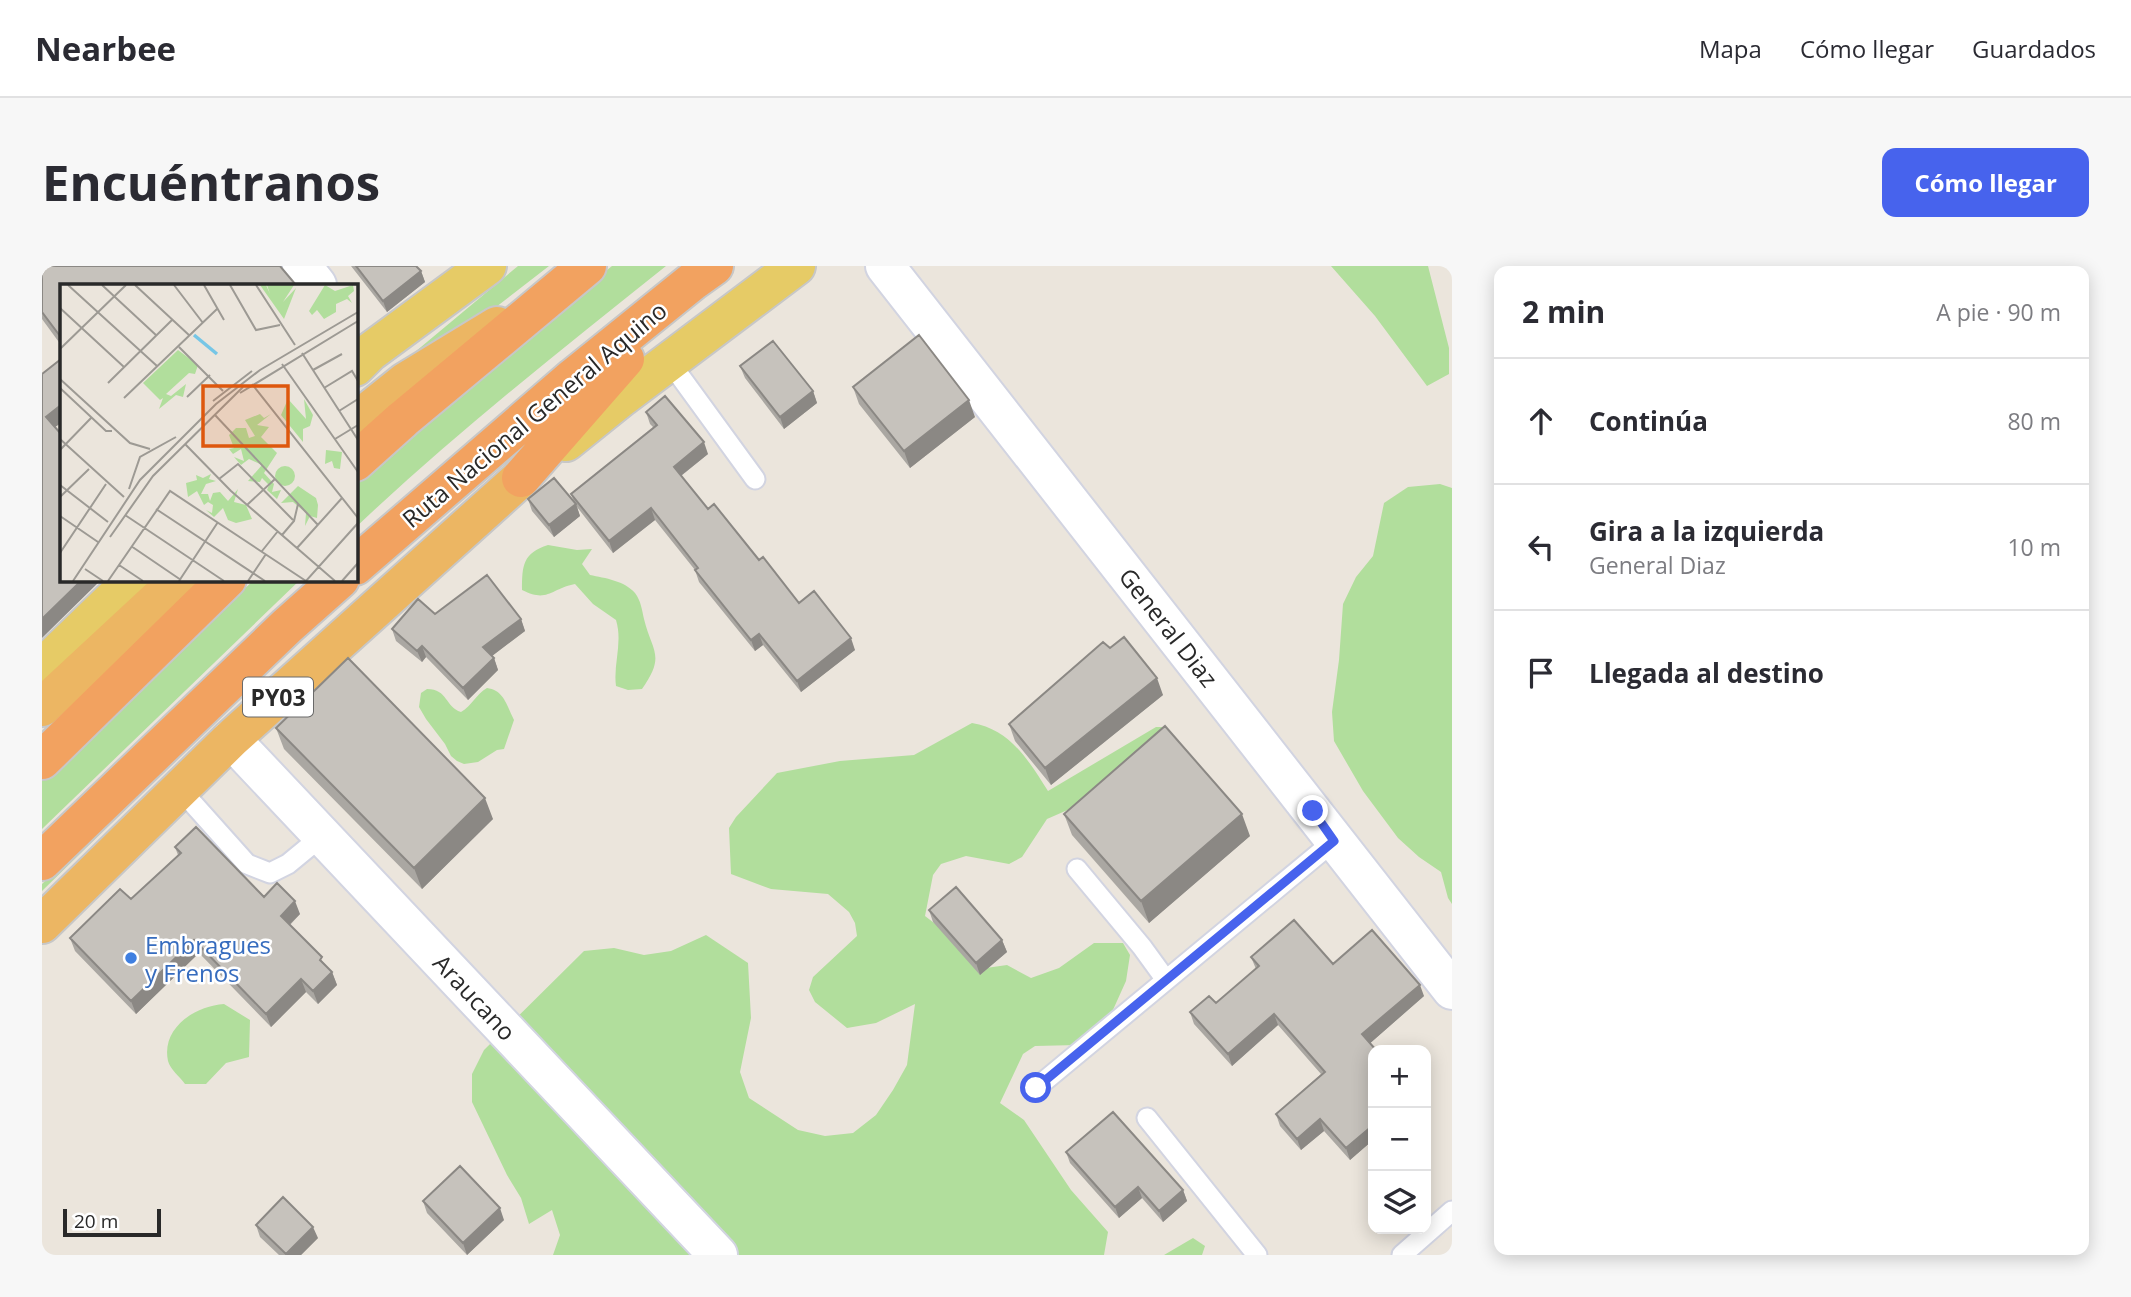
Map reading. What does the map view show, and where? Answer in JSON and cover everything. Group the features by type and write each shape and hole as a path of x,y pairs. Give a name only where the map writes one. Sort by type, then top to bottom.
{"highway":[{"path":"521,478 704,274"},
{"name":"Ruta Nacional General Aquino","path":"357,564 564,385 704,274"},
{"path":"357,420 405,382 574,276"},
{"path":"357,460 574,276"},
{"name":"Ruta Nacional General Aquino","path":"42,924 231,740 521,478"},
{"path":"42,707 178,581"},
{"path":"42,760 225,581"},
{"name":"PY03","path":"42,861 287,626 338,581"}],"main road":[{"path":"360,351 487,266"},
{"name":"PY03","path":"521,478 669,361 796,266"},
{"path":"42,668 132,581"}],"street":[{"path":"302,266 316,284"},
{"name":"General Diaz","path":"885,266 1452,990"},
{"name":"Araucano","path":"231,740 718,1255"}],"lane":[{"path":"669,361 755,479"},
{"path":"180,789 247,863 270,873 288,863 322,836"},
{"path":"1036,1088 1334,841"},
{"path":"1077,869 1166,980"},
{"path":"1147,1118 1257,1255"},
{"path":"1402,1255 1452,1211"}],"green space":[{"path":"518,266 549,266 357,414 357,400"},
{"path":"612,266 666,266 469,426 357,526 357,483 479,374"},
{"path":"1331,266 1428,266 1449,348 1449,374 1427,386 1375,316"},
{"path":"1440,484 1452,488 1452,904 1441,872 1398,838 1363,791 1334,741 1332,712 1343,604 1356,577 1373,556 1384,503 1408,487"},
{"path":"548,545 577,550 592,549 582,564 590,575 620,583 637,596 655,654 654,668 642,689 628,690 616,686 619,637 616,620 593,604 575,584 544,595 522,590 526,561 533,552"},
{"path":"253,581 299,581 42,829 42,778"},
{"path":"487,688 501,695 514,720 504,749 497,750 478,762 464,764 451,756 426,719 419,707 421,693 427,689 439,692 461,712"},
{"path":"972,723 985,726 1008,739 1026,758 1048,791 1156,727 1165,727 1111,791 1047,819 1022,857 1009,864 966,856 941,864 933,875 925,916 964,946 979,969 1007,965 1031,978 1059,968 1094,943 1123,943 1130,955 1126,981 1103,1032 1077,1045 1035,1046 1023,1054 1000,1103 1024,1120 1071,1190 1108,1232 1104,1255 553,1255 560,1235 552,1210 529,1224 521,1198 472,1102 472,1074 484,1050 584,951 614,948 644,955 671,951 706,935 748,963 751,1018 740,1072 749,1098 798,1130 825,1136 853,1133 876,1115 907,1065 915,1004 876,1023 847,1028 815,1002 809,990 813,977 857,936 855,923 849,912 828,894 771,889 731,874 729,828 777,773 840,761 914,755"},
{"path":"191,740 194,742 42,891 42,884"},
{"path":"224,1004 250,1020 249,1057 226,1063 206,1084 185,1084 168,1061 170,1038 182,1021 192,1014"},
{"path":"1193,1238 1205,1246 1202,1255 1164,1255"}],"building":[{"path":"42,266 280,266 295,284 60,284 60,336 42,312"},
{"path":"356,266 416,266 421,271 383,301"},
{"path":"919,335 969,400 904,451 853,387"},
{"path":"773,341 813,391 780,417 740,366"},
{"path":"60,360 60,406 46,417 60,433 60,581 81,581 42,619 42,374"},
{"path":"665,396 704,442 674,467 708,509 714,504 759,560 763,557 799,603 814,591 851,638 797,681 759,634 751,640 695,570 698,568 651,508 609,541 571,494 657,425 646,412"},
{"path":"554,478 576,504 549,525 528,499"},
{"path":"487,575 521,619 483,647 494,658 463,688 422,646 417,651 392,629 418,599 435,614"},
{"path":"1124,637 1157,678 1045,768 1009,724 1103,642 1110,648"},
{"path":"348,658 485,798 414,868 276,728"},
{"path":"1165,726 1242,814 1141,901 1064,814"},
{"path":"196,827 264,897 277,883 295,901 281,916 322,957 320,960 332,972 313,991 301,979 266,1014 194,940 131,1001 70,938 120,889 131,899 181,853 175,847"},
{"path":"956,887 1002,940 976,963 929,910"},
{"path":"1294,920 1333,964 1372,930 1420,985 1362,1034 1372,1045 1368,1045 1368,1129 1346,1148 1320,1119 1297,1139 1276,1114 1325,1072 1274,1014 1228,1054 1190,1012 1209,996 1216,1003 1259,966 1251,957"},
{"path":"1113,1112 1183,1190 1159,1211 1138,1187 1115,1207 1066,1152"},
{"path":"460,1166 500,1208 463,1243 423,1201"},
{"path":"283,1197 313,1227 286,1254 256,1225"}],"place":[{"name":"Embragues y Frenos","path":"131,958"}],"route":[{"path":"1036,1088 1334,841 1313,811"}]}
